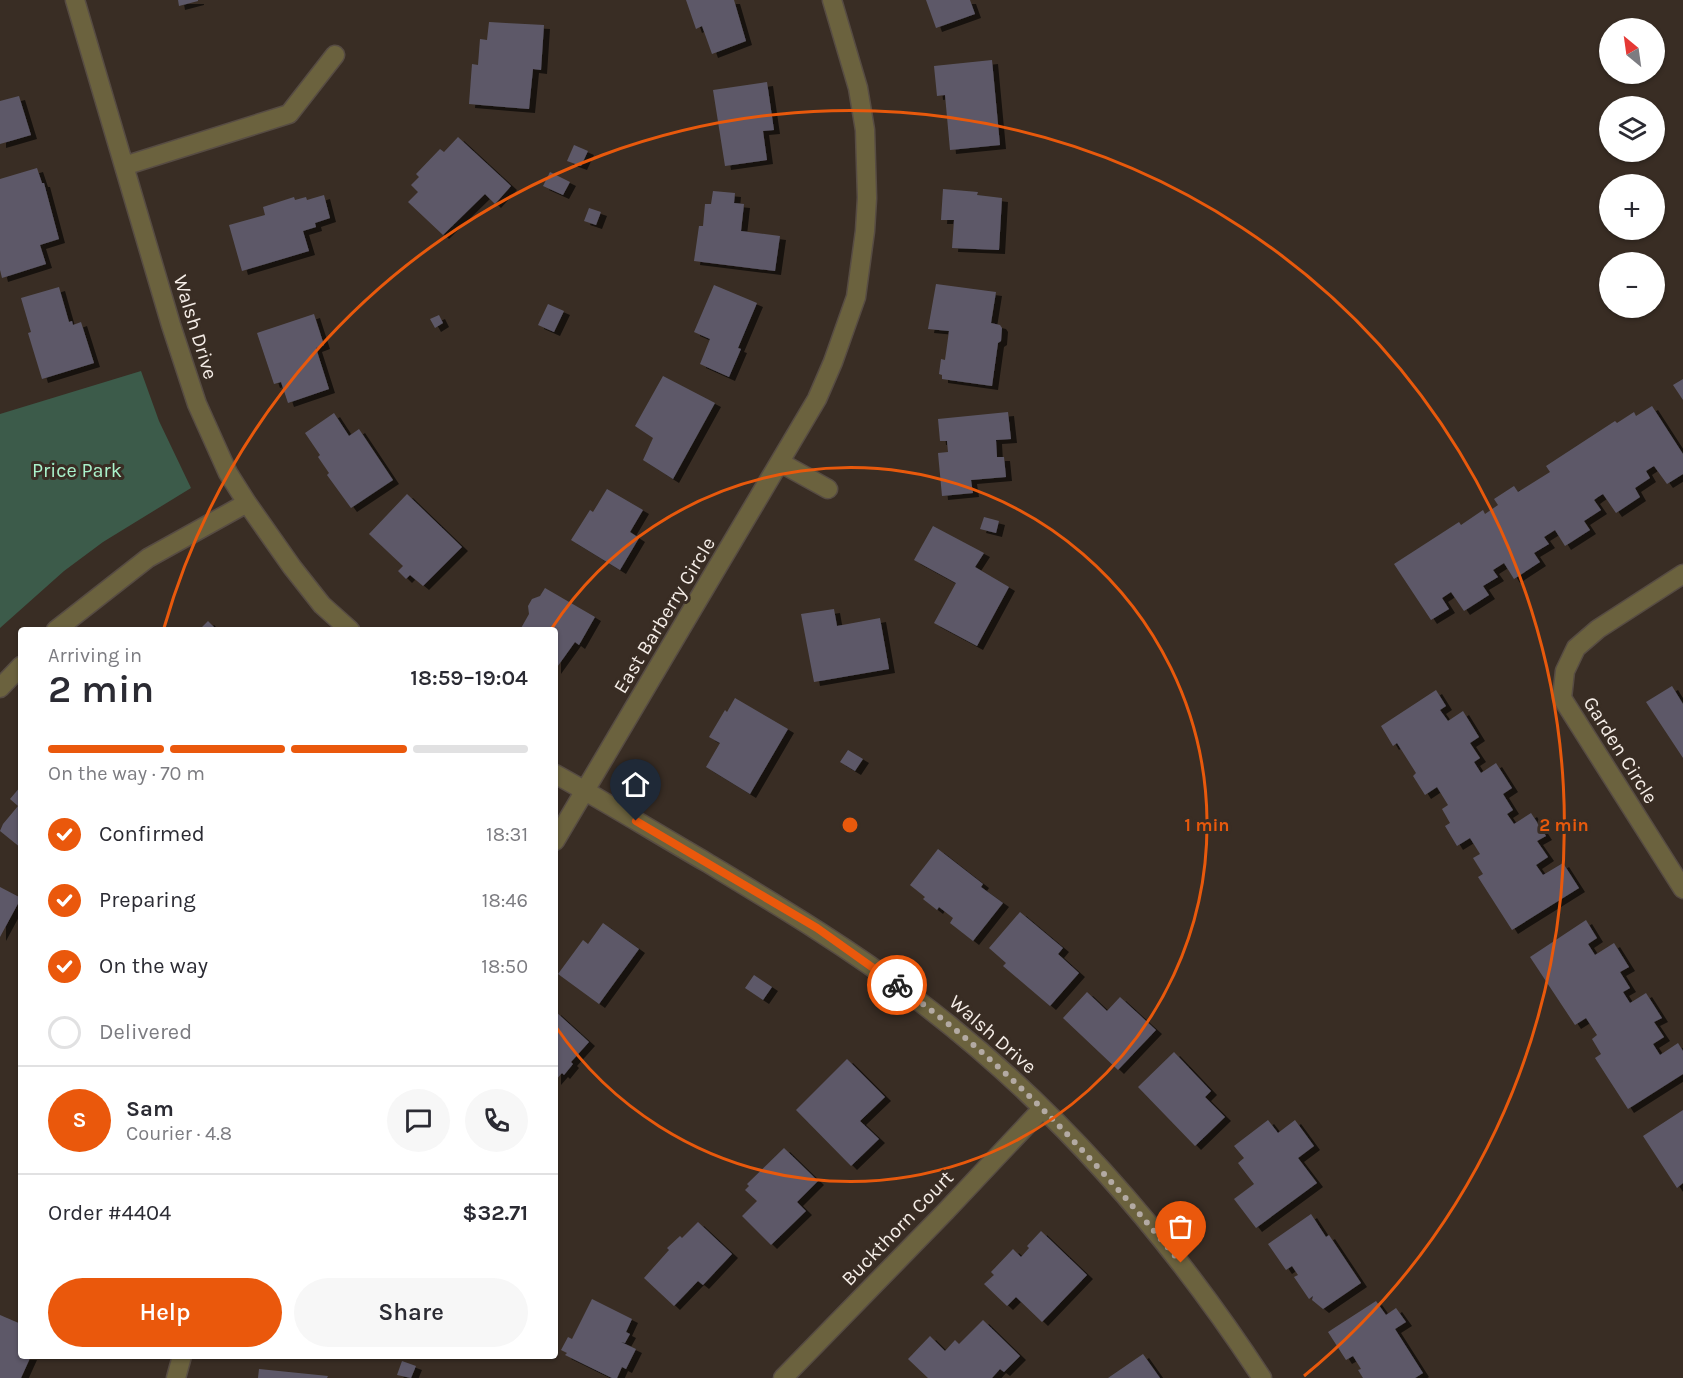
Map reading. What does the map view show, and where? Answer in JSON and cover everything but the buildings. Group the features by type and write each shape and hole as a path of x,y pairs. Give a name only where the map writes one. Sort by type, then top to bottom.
{"street":[{"name":"Walsh Drive","path":"75,0 171,325 197,404 228,473 247,503 322,605 347,627"},
{"name":"East Barberry Circle","path":"558,836 817,399 856,297 864,241 868,164 866,130 858,88 832,0"},
{"path":"124,166 289,114 334,55"},
{"path":"781,463 828,489"},
{"path":"60,627 148,558 247,503"},
{"name":"Garden Circle","path":"1683,574 1598,629 1576,648 1565,671 1562,698 1683,889"},
{"path":"0,688 18,669"},
{"name":"Walsh Drive","path":"558,776 817,928 932,1011 1022,1088 1068,1133 1127,1198 1181,1263 1225,1322 1262,1378"},
{"name":"Buckthorn Court","path":"783,1378 946,1211 1042,1108"},
{"path":"176,1378 181,1359"}],"green space":[{"name":"Price Park","path":"141,371 159,421 191,488 103,542 64,571 0,628 0,414"}],"way so far":[{"path":"897,985 932,1011 1022,1088 1068,1133 1127,1198 1181,1263"}],"route":[{"path":"636,821 817,928 897,985"}]}
